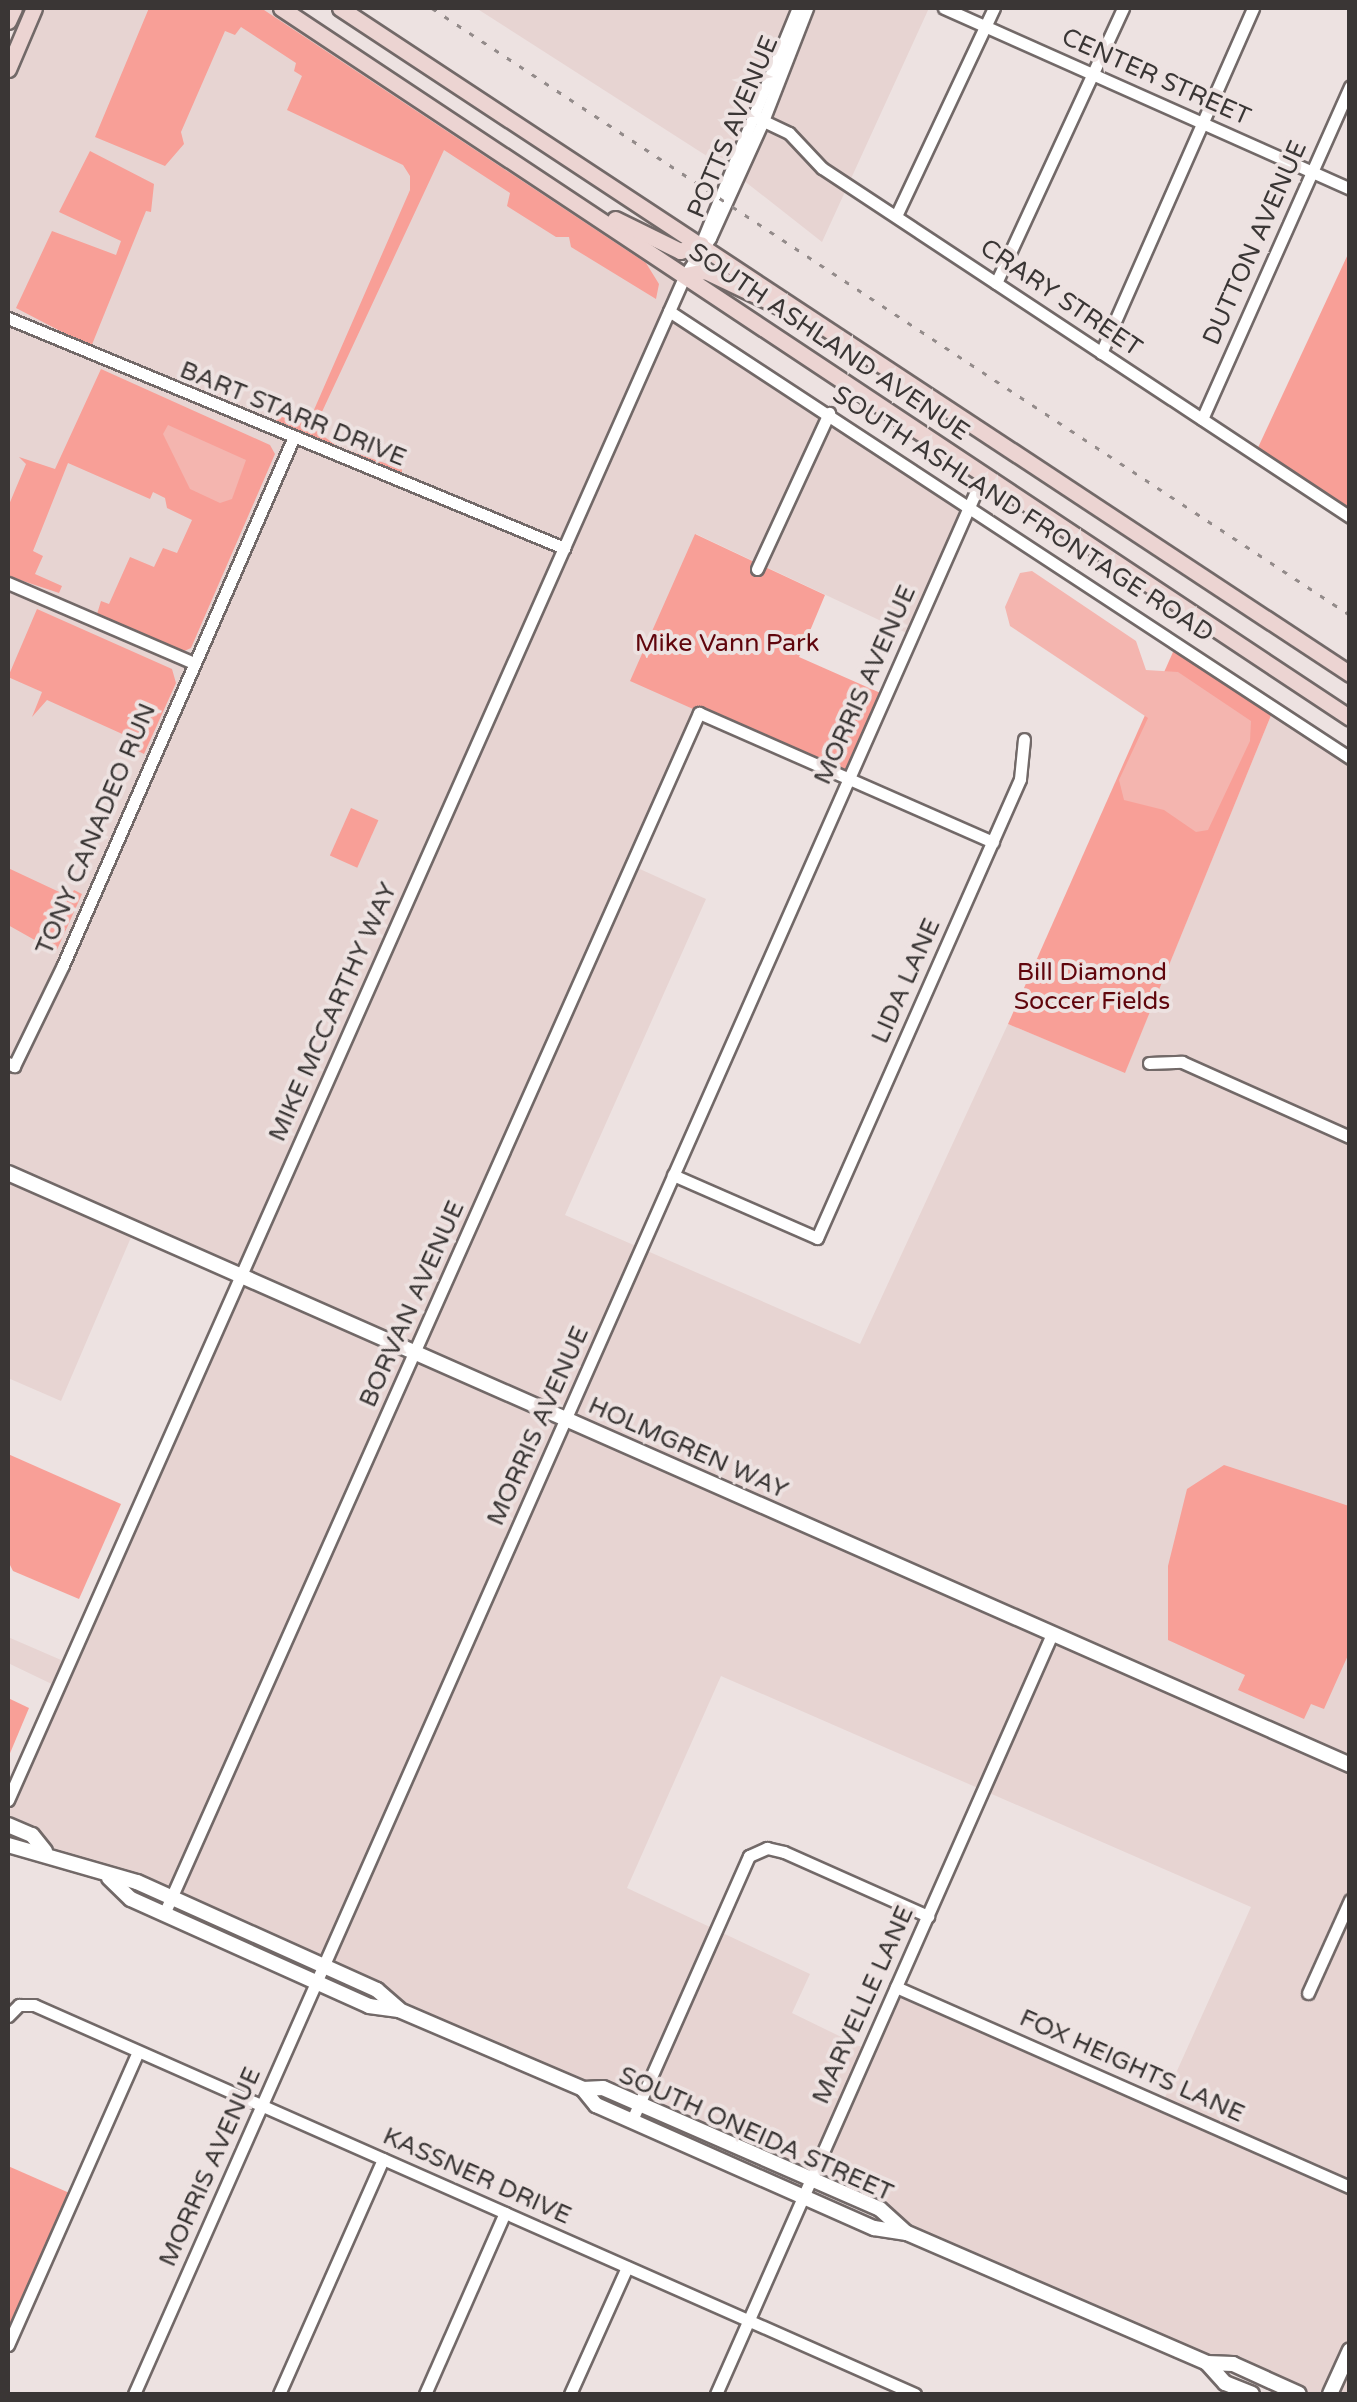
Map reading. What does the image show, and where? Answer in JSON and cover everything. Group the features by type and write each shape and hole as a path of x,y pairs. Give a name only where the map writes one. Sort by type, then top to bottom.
{"main road":[{"path":"8,22 14,8"},
{"path":"8,68 34,8"},
{"name":"SOUTH ASHLAND AVENUE","path":"281,8 1350,718"},
{"name":"SOUTH ASHLAND AVENUE","path":"340,8 1350,674"},
{"path":"558,190 680,251 701,244"},
{"path":"685,275 705,270 844,337"}],"street":[{"name":"POTTS AVENUE","path":"701,244 710,238 798,8"},
{"name":"POTTS AVENUE","path":"757,118 807,8"},
{"name":"CENTER STREET","path":"944,8 1350,189"},
{"path":"896,216 994,8"},
{"path":"996,282 1124,8"},
{"path":"1101,352 1252,8"},
{"name":"DUTTON AVENUE","path":"1202,419 1350,86"},
{"name":"CRARY STREET","path":"757,118 789,133 822,168 1350,517"},
{"name":"MIKE MCCARTHY WAY","path":"8,1800 701,244"},
{"name":"SOUTH ASHLAND FRONTAGE ROAD","path":"670,310 1350,758"},
{"name":"BART STARR DRIVE","path":"8,318 292,440 564,548"},
{"path":"757,569 830,414"},
{"name":"TONY CANADEO RUN","path":"11,1064 292,440"},
{"name":"MORRIS AVENUE","path":"134,2394 983,475"},
{"path":"8,583 191,662"},
{"name":"BORVAN AVENUE","path":"164,1914 699,713 848,778"},
{"name":"LIDA LANE","path":"673,1175 818,1238 1020,779 1024,739"},
{"path":"848,778 992,842"},
{"path":"1149,1063 1182,1062 1350,1137"},
{"name":"HOLMGREN WAY","path":"8,1173 1350,1765"},
{"name":"MARVELLE LANE","path":"716,2394 1052,1634"},
{"name":"SOUTH ONEIDA STREET","path":"8,1824 32,1835 45,1851"},
{"name":"SOUTH ONEIDA STREET","path":"8,1845 45,1851 108,1878 172,1897 377,1990 399,2010"},
{"path":"632,2120 749,1856 767,1848 784,1852 928,1916"},
{"name":"SOUTH ONEIDA STREET","path":"108,1878 130,1899 316,1982 370,2006 399,2010 583,2089 603,2088 880,2210 906,2233"},
{"path":"1308,1993 1350,1900"},
{"name":"FOX HEIGHTS LANE","path":"896,1986 1350,2187"},
{"name":"KASSNER DRIVE","path":"8,2016 19,2005 34,2005 915,2394"},
{"path":"8,2345 138,2051"},
{"name":"SOUTH ONEIDA STREET","path":"583,2089 596,2105 874,2228 906,2233 1207,2363 1232,2364 1299,2394"},
{"path":"280,2394 384,2159"},
{"path":"425,2394 505,2213"},
{"path":"570,2394 627,2267"},
{"path":"1330,2394 1350,2350"},
{"name":"SOUTH ONEIDA STREET","path":"1207,2363 1225,2383 1252,2394"},
{"path":"875,2394 882,2380"}],"shaded area":[{"path":"42,8 281,8 685,275 670,310 969,504 911,635 696,534 699,713 631,865 706,899 565,1215 860,1344 1008,1024 1125,1072 1274,708 1349,758 1349,2394 1299,2394 1233,2364 1207,2363 907,2233 880,2209 818,2183 903,1990 1162,2104 1251,1907 721,1676 627,1888 810,1974 792,2013 868,2050 811,2179 603,2088 583,2089 399,2010 377,1990 172,1897 45,1851 8,1825 8,1800 58,1687 8,1663 8,1637 68,1663 240,1275 135,1228 61,1401 8,1378 8,80"},
{"path":"476,8 929,8 822,242 738,176"},
{"path":"168,425 246,460 232,499 220,503 190,489 163,434"},
{"path":"1032,571 1136,641 1146,670 1178,672 1251,721 1250,741 1208,830 1196,832 1164,810 1124,800 1119,780 1148,718 1010,626 1005,607 1020,573"}],"green space":[{"path":"149,8 261,8 646,263 659,284 656,299 571,247 569,237 556,237 507,206 510,193 444,150 314,429 338,447 402,469 402,475 275,423 283,407 282,415 297,422 310,419 410,190 410,176 403,165 287,110 302,76 294,71 296,63 241,27 235,35 225,31 181,132 184,144 165,166 95,137"},
{"path":"90,151 154,184 151,212 146,211 91,347 16,308 52,231 116,255 121,241 59,212"},
{"path":"1349,252 1349,517 1255,454"},
{"path":"101,369 270,445 275,454 191,648 182,652 97,614 101,601 109,604 130,557 154,567 163,548 177,553 192,520 167,508 165,498 153,492 150,499 68,463 33,551 43,556 35,574 62,586 59,593 8,576 8,507 26,464 19,457 55,469"},
{"name":"Mike Vann Park","path":"695,534 825,595 799,657 885,695 848,778 630,681"},
{"path":"37,609 172,669 176,683 144,754 138,751 140,742 47,700 32,717 42,692 8,677"},
{"name":"Bill Diamond Soccer Fields","path":"1177,643 1274,708 1125,1073 1008,1024"},
{"path":"351,808 378,820 357,868 330,856"},
{"path":"8,868 70,897 74,890 82,894 56,952 8,925"},
{"path":"8,1454 121,1504 79,1599 13,1571 8,1561"},
{"path":"1224,1465 1349,1506 1349,1653 1324,1709 1311,1704 1304,1719 1238,1690 1245,1675 1168,1640 1168,1566 1187,1489"},
{"path":"8,1698 29,1708 8,1758"},
{"path":"8,2166 74,2195 8,2343"}],"railway":[{"path":"432,8 1350,615"}]}
